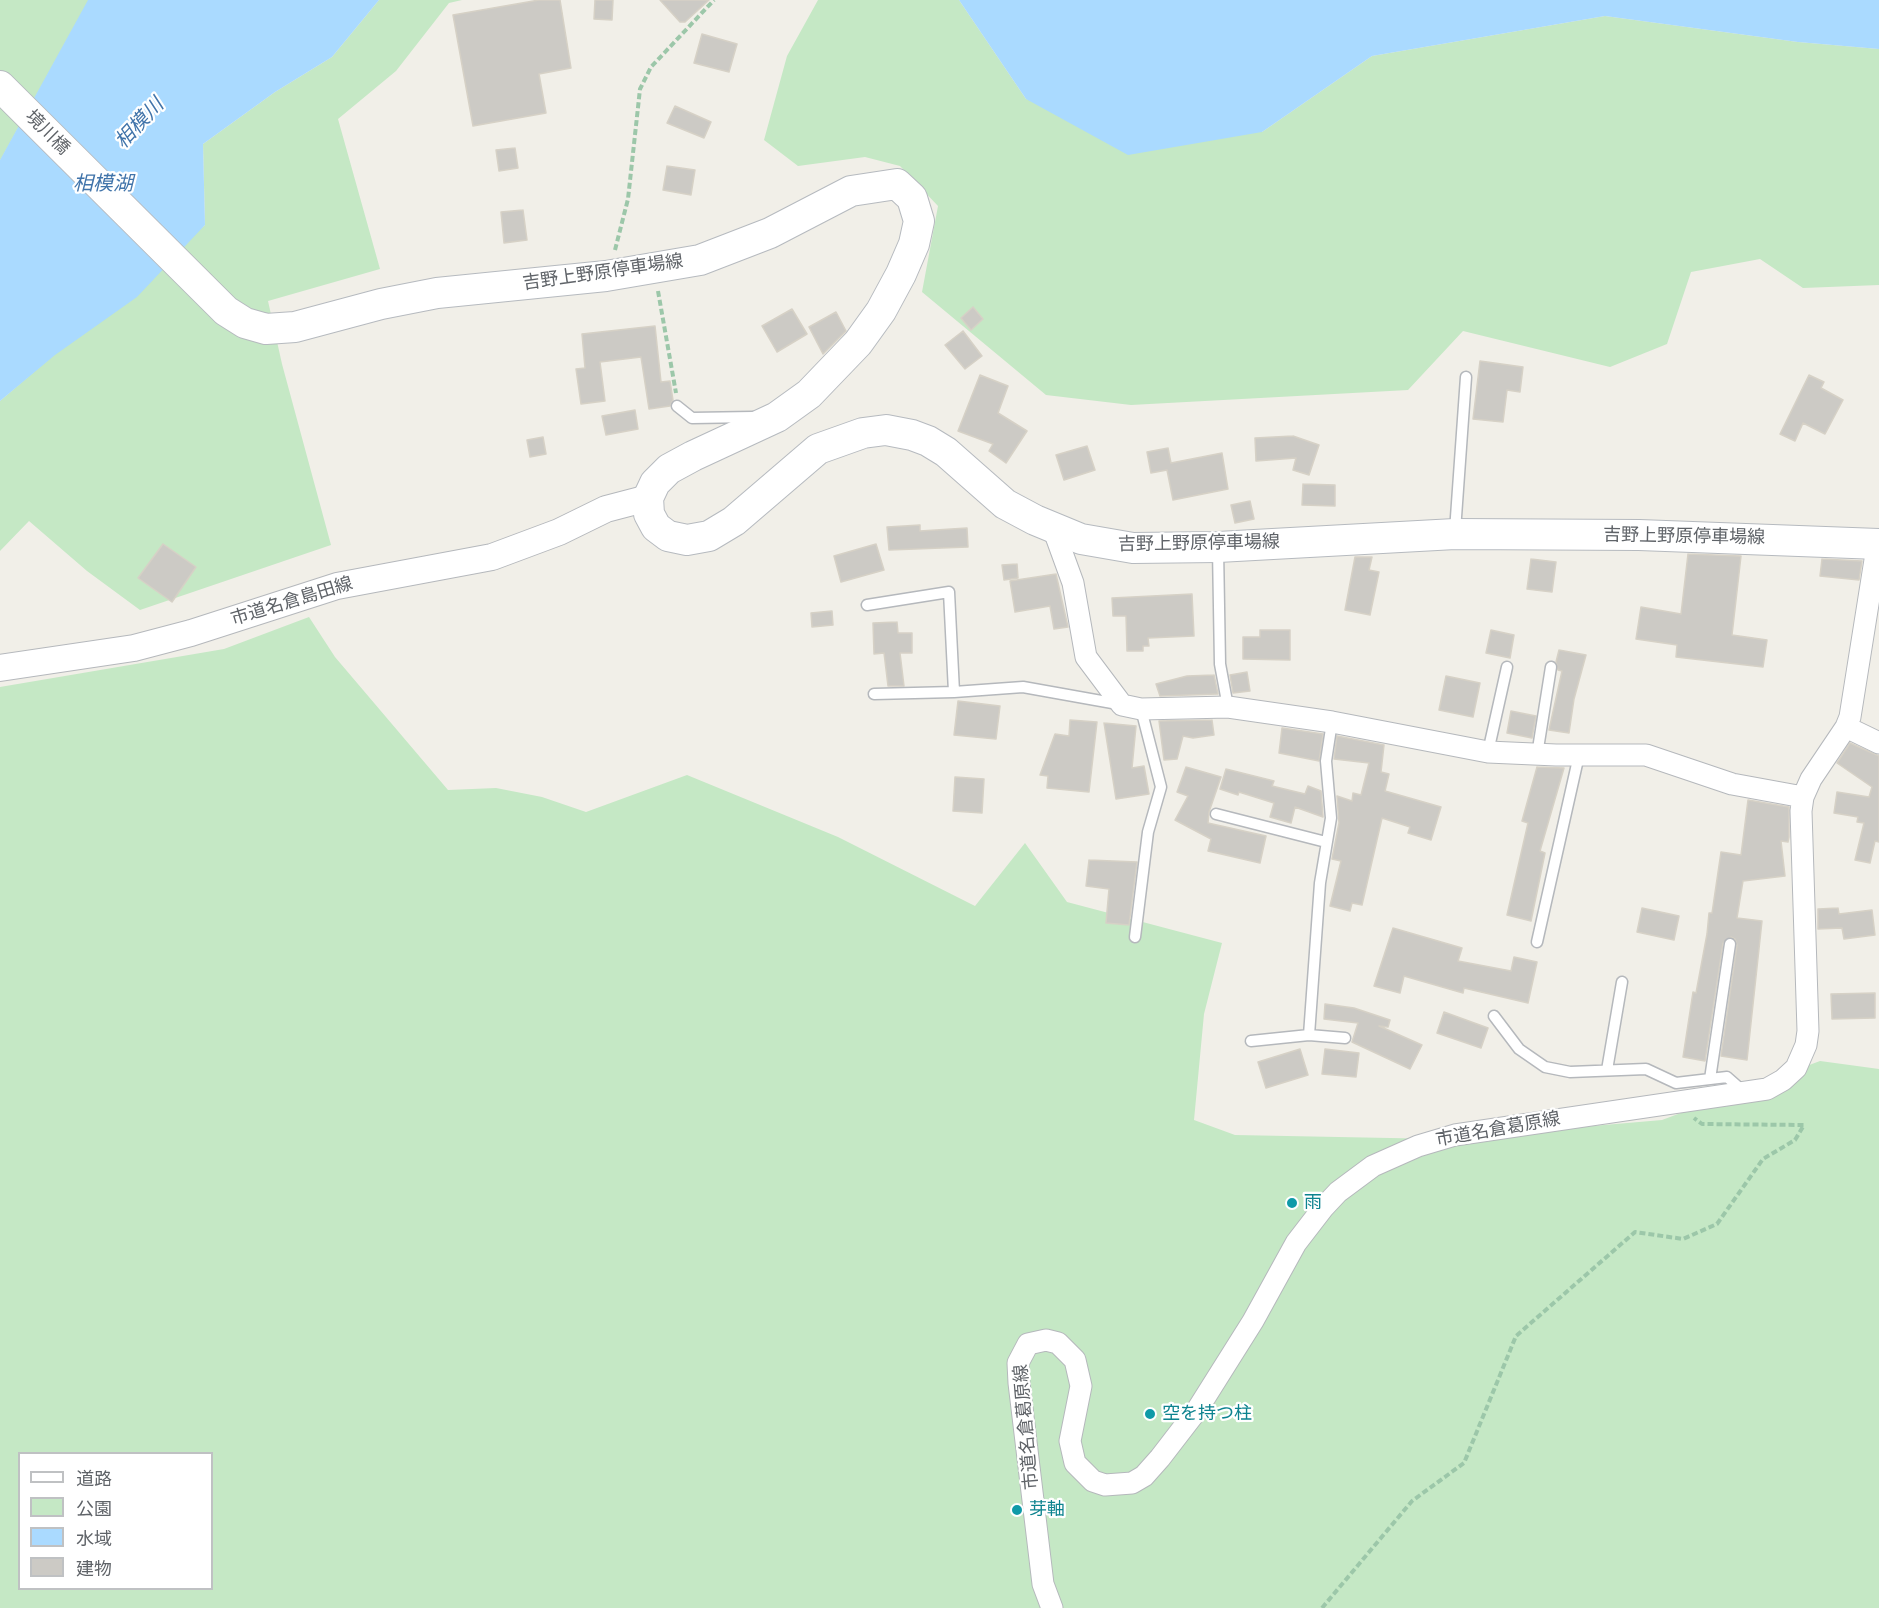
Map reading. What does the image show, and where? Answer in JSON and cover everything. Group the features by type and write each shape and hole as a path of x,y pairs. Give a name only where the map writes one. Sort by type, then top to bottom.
{"main road":[{"name":"境川橋","path":"0,86 196,281"},
{"name":"吉野上野原停車場線","path":"196,281 226,311 245,323 266,329 295,327 381,304 437,293 654,270 700,260 770,233 851,191 875,185 897,184 912,198 919,221 914,243 901,274 880,311 834,370 809,394 777,417 669,469 655,483 648,498 649,514 656,527 668,536 687,540 709,536 734,521 818,449 852,436 886,430 928,441 946,452 1005,504 1053,528 1103,544 1133,548 1218,547 1455,534 1640,535 1877,544"}],"street":[{"name":"市道名倉島田線","path":"0,668 134,648 191,633 336,586 492,557 559,532 606,509 648,498"},
{"path":"1053,528 1073,583 1086,657 1132,706 1228,707 1332,722 1488,752 1537,755 1646,755 1732,784 1803,797"},
{"name":"市道名倉葛原線","path":"1052,1608 1043,1584 1019,1383 1018,1363 1028,1344 1046,1340 1058,1343 1075,1360 1081,1386 1071,1441 1076,1463 1093,1481 1105,1485 1131,1484 1144,1476 1197,1410 1253,1321 1296,1244 1323,1208 1354,1178 1393,1156 1455,1135 1767,1089 1784,1080 1796,1068 1806,1045 1800,827 1803,797 1811,779 1846,727 1852,706 1877,544"},
{"path":"1846,727 1879,743"}],"lane":[{"path":"1455,534 1466,378"},
{"path":"677,405 692,418 777,417"},
{"path":"1218,547 1220,664 1228,707"},
{"path":"867,604 949,592 954,692"},
{"path":"1488,752 1508,667"},
{"path":"1537,755 1551,667"},
{"path":"874,694 1023,687 1132,706 1161,787 1148,832 1136,937"},
{"path":"1309,1035 1313,957 1326,842 1331,818 1326,761 1332,722"},
{"path":"1537,942 1579,755"},
{"path":"1216,814 1326,842"},
{"path":"1710,1079 1730,944"},
{"path":"1607,1070 1622,982"},
{"path":"1494,1016 1519,1049 1545,1067 1570,1072 1646,1069 1676,1083 1728,1077 1745,1093"},
{"path":"1251,1041 1309,1035 1345,1038"}],"path":[{"path":"606,276 621,236 628,199 640,89 651,67 714,0"},
{"path":"654,270 677,405"},
{"path":"1322,1608 1412,1501 1464,1463 1516,1336 1635,1233 1683,1239 1718,1224 1764,1158 1796,1140 1804,1125 1702,1124 1670,1103"}],"green space":[{"path":"0,0 89,0 0,161"},
{"path":"379,0 462,0 449,3 396,71 338,119 380,269 268,301 282,364 331,545 140,610 87,571 29,521 0,551 0,401 205,225 203,144 275,92 332,57"},
{"path":"818,0 959,0 1026,99 1262,132 1372,56 1605,16 1798,42 1879,49 1879,285 1803,288 1760,259 1691,272 1667,344 1610,367 1463,331 1408,390 1131,405 1046,395 922,292 938,206 900,166 865,157 798,166 764,140 787,56"},
{"path":"309,617 335,657 448,790 496,788 542,797 586,812 687,775 838,837 975,906 1025,843 1067,902 1222,943 1204,1014 1194,1120 1235,1135 1442,1139 1662,1120 1820,1061 1879,1069 1879,1608 0,1608 0,687 224,649"}],"water":[{"name":"相模湖","path":"88,0 379,0 332,57 275,92 203,144 205,225 137,297 55,355 0,401 0,160"},
{"path":"959,0 1879,0 1879,49 1798,42 1605,16 1372,56 1262,132 1128,155 1026,99"}],"building":[{"path":"539,0 560,0 571,68 539,74 546,113 473,126 453,15"},
{"path":"595,0 613,0 612,20 594,19"},
{"path":"660,0 709,0 685,22 680,22"},
{"path":"702,34 737,44 729,72 694,63"},
{"path":"675,106 711,122 704,138 667,123"},
{"path":"515,148 518,168 499,171 496,150"},
{"path":"667,166 695,170 691,195 663,190"},
{"path":"523,210 527,240 504,243 501,212"},
{"path":"973,307 983,319 971,330 961,318"},
{"path":"792,309 807,334 777,352 762,326"},
{"path":"836,312 846,331 823,354 809,327"},
{"path":"655,326 661,382 670,381 673,400 670,406 649,409 641,357 600,362 605,401 581,404 576,369 585,368 582,334"},
{"path":"963,331 982,356 965,369 945,345"},
{"path":"1480,361 1523,367 1520,392 1507,390 1503,422 1473,419"},
{"path":"980,375 1008,386 998,413 1027,431 1006,463 989,451 993,444 958,431"},
{"path":"1809,375 1824,382 1821,388 1843,400 1825,434 1803,423 1795,441 1780,434"},
{"path":"635,410 638,429 606,435 602,416"},
{"path":"1293,436 1319,445 1309,475 1293,470 1296,458 1256,461 1255,438"},
{"path":"543,437 546,454 530,457 527,440"},
{"path":"1087,446 1095,470 1064,480 1056,455"},
{"path":"1168,448 1171,463 1222,453 1228,489 1173,500 1167,470 1151,473 1147,452"},
{"path":"1303,484 1335,485 1335,506 1302,505"},
{"path":"1250,501 1254,519 1235,523 1231,505"},
{"path":"920,525 920,531 967,528 968,547 889,550 887,527"},
{"path":"163,544 196,567 172,602 138,578"},
{"path":"876,544 884,570 841,582 834,556"},
{"path":"1688,554 1741,556 1732,635 1767,640 1763,667 1676,657 1677,645 1636,639 1641,607 1681,614"},
{"path":"1355,557 1372,557 1369,570 1379,572 1370,615 1345,610"},
{"path":"1531,559 1556,562 1552,592 1527,589"},
{"path":"1822,559 1862,561 1859,580 1820,576"},
{"path":"1017,564 1018,578 1004,580 1002,565"},
{"path":"1056,574 1068,627 1054,629 1050,606 1015,612 1010,581"},
{"path":"1192,594 1194,636 1148,638 1149,646 1143,646 1143,651 1127,651 1126,616 1113,616 1112,598"},
{"path":"832,611 833,625 812,627 811,613"},
{"path":"897,622 898,633 912,633 912,653 900,653 904,686 888,686 884,653 874,654 873,623"},
{"path":"1260,630 1290,630 1290,660 1243,659 1243,637 1260,637"},
{"path":"1491,630 1514,635 1510,658 1486,653"},
{"path":"1559,650 1586,655 1574,699 1569,733 1549,730 1562,671 1558,670 1556,662"},
{"path":"1247,672 1250,691 1233,693 1230,675"},
{"path":"1214,675 1218,694 1160,696 1156,684 1187,676"},
{"path":"1446,676 1480,683 1473,717 1439,710"},
{"path":"958,701 1000,706 996,739 954,735"},
{"path":"1511,711 1536,716 1532,738 1507,733"},
{"path":"1070,720 1097,722 1089,792 1047,788 1048,776 1040,775 1055,734 1069,736"},
{"path":"1212,720 1214,735 1193,738 1183,736 1177,759 1164,760 1159,721"},
{"path":"1104,723 1136,726 1132,768 1144,766 1149,794 1116,799"},
{"path":"1282,728 1323,734 1319,761 1279,753"},
{"path":"1337,736 1384,745 1381,772 1389,774 1385,791 1441,807 1431,840 1408,833 1410,827 1382,818 1362,905 1352,903 1350,911 1330,906 1341,861 1332,859 1339,823 1337,796 1352,801 1353,793 1361,795 1369,763 1334,759"},
{"path":"1850,743 1879,756 1879,842 1875,841 1870,863 1855,860 1864,823 1857,822 1858,817 1834,813 1837,792 1869,797 1872,787 1837,763"},
{"path":"1186,767 1221,777 1209,812 1208,823 1266,836 1260,863 1208,851 1211,839 1175,820 1188,796 1177,792"},
{"path":"1537,767 1564,768 1540,851 1545,853 1531,921 1507,915 1528,823 1522,821"},
{"path":"1226,769 1274,781 1272,786 1305,794 1308,786 1321,791 1323,817 1295,807 1291,823 1270,817 1274,803 1239,792 1238,795 1220,789"},
{"path":"955,777 984,779 982,813 953,811"},
{"path":"1748,800 1789,807 1789,837 1788,842 1781,841 1785,876 1743,881 1737,918 1762,921 1747,1060 1721,1056 1737,945 1735,939 1731,937 1723,943 1705,1061 1683,1057 1693,992 1696,993 1709,913 1712,913 1721,852 1741,855"},
{"path":"1089,860 1137,862 1129,925 1106,923 1109,889 1086,886"},
{"path":"1642,908 1679,916 1674,940 1637,932"},
{"path":"1838,908 1839,914 1872,910 1875,935 1844,939 1842,928 1818,929 1818,909"},
{"path":"1393,928 1462,948 1458,961 1511,971 1514,957 1537,962 1528,1003 1464,988 1463,993 1404,976 1400,993 1374,986"},
{"path":"1875,993 1875,1018 1832,1019 1831,994"},
{"path":"1325,1004 1354,1008 1390,1020 1388,1027 1379,1026 1422,1045 1410,1069 1352,1042 1358,1023 1324,1019"},
{"path":"1444,1012 1488,1028 1481,1048 1437,1033"},
{"path":"1300,1049 1308,1075 1266,1088 1258,1062"},
{"path":"1325,1049 1359,1053 1356,1077 1322,1074"}],"place":[{"name":"雨","path":"1292,1203"},
{"name":"空を持つ柱","path":"1150,1414"},
{"name":"芽軸","path":"1017,1510"}],"water label":[{"name":"相模川","path":"140,124"}]}
